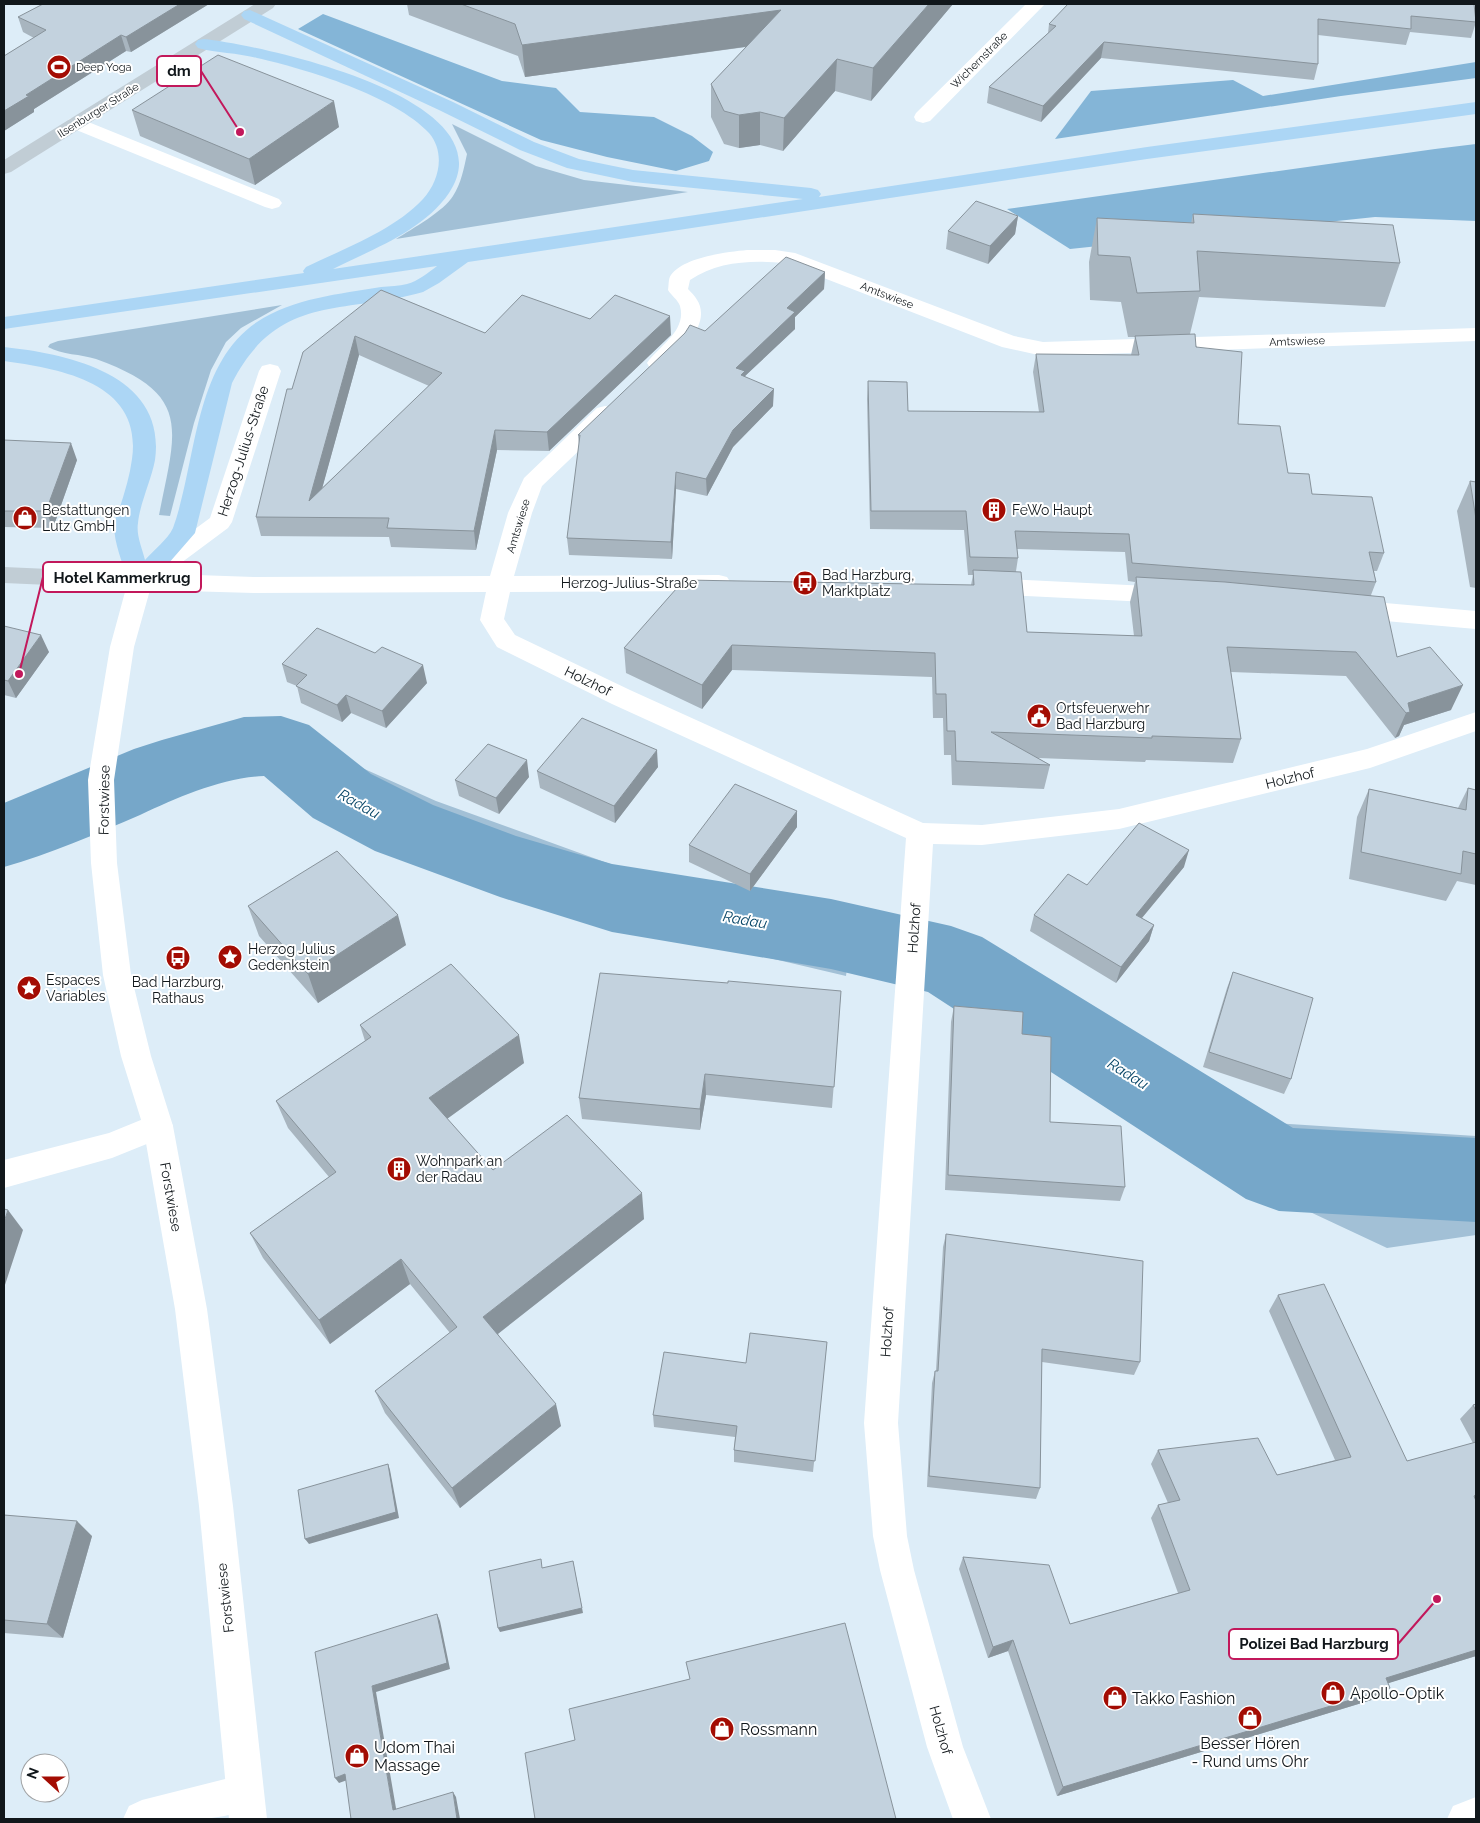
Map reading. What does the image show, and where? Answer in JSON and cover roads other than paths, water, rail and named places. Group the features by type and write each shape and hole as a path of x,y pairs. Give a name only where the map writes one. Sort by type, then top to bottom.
{"highway":[{"path":"250,15 446,106 527,146 574,164 633,176 852,198"},
{"path":"204,44 255,51 303,64 376,93 416,113 435,128 443,139 448,152 449,165 446,179 440,191 416,215 369,243 294,281"},
{"path":"4,322 466,256 1166,150 1476,108"},
{"path":"140,581 183,533 221,384 230,363 243,345 259,331 296,310 325,303 416,288 466,256"},
{"path":"4,354 56,362 80,368 104,378 121,391 135,408 145,437 144,454 142,471 126,524 140,581"}],"main road":[{"name":"Ilsenburger Straße","path":"4,168 267,4"},
{"name":"Herzog-Julius-Straße","path":"4,575 140,581"}],"street":[{"name":"Wichernstraße","path":"922,117 1036,4"},
{"path":"76,123 272,204"},
{"name":"Amtswiese","path":"643,377 677,344 692,317 689,304 678,290 680,277 691,268 751,255 788,257 1009,342 1043,349 1476,335"},
{"name":"Herzog-Julius-Straße","path":"140,581 220,522 270,371"},
{"name":"Amtswiese","path":"500,583 520,513 532,483 622,397"},
{"name":"Herzog-Julius-Straße","path":"140,581 254,585 736,583"},
{"name":"Forstwiese","path":"140,581 122,647 101,780 104,862 117,975 136,1056 158,1126 191,1309 216,1506 246,1806"},
{"name":"Holzhof","path":"500,583 492,620 506,642 621,697 920,833 982,835 1118,819 1370,758 1476,721"},
{"path":"964,586 1189,596"},
{"path":"1327,607 1476,620"},
{"name":"Holzhof","path":"920,833 881,1423 890,1536 897,1570 945,1746 972,1819"},
{"path":"4,1174 112,1145 158,1126"},
{"path":"142,1819 246,1806"},
{"path":"1466,1819 1476,1816"}],"waterway":[{"name":"Radau","path":"4,835 33,826 162,771 244,747 281,746 342,796 404,828 500,864 612,898 831,934 951,962 1279,1169 1476,1180"}],"place":[{"name":"Deep Yoga","path":"59,67"},
{"name":"dm","path":"240,132"},
{"name":"FeWo Haupt","path":"994,510"},
{"name":"Bestattungen Lutz GmbH","path":"25,518"},
{"name":"Bad Harzburg, Marktplatz","path":"805,583"},
{"name":"Hotel Kammerkrug","path":"19,674"},
{"name":"Ortsfeuerwehr Bad Harzburg","path":"1039,716"},
{"name":"Herzog Julius Gedenkstein","path":"230,957"},
{"name":"Bad Harzburg, Rathaus","path":"178,958"},
{"name":"Espaces Variables","path":"29,988"},
{"name":"Wohnpark an der Radau","path":"399,1169"},
{"name":"Polizei Bad Harzburg","path":"1437,1599"},
{"name":"Apollo-Optik","path":"1333,1693"},
{"name":"Takko Fashion","path":"1115,1698"},
{"name":"Besser Hören - Rund ums Ohr","path":"1250,1718"},
{"name":"Rossmann","path":"722,1729"},
{"name":"Udom Thai Massage","path":"357,1756"}]}
